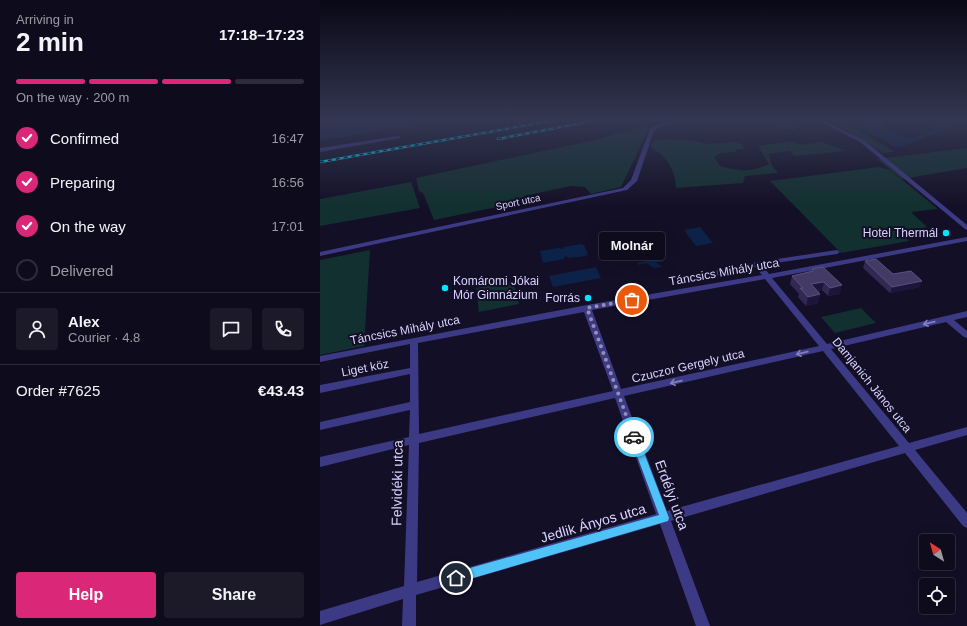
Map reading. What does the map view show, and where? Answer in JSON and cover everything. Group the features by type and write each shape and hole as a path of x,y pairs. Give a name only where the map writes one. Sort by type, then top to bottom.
{"street":[{"name":"Sport utca","path":"320,254 625,189 634,181 645,149"},
{"path":"872,149 967,228"},
{"name":"Táncsics Mihály utca","path":"320,359 587,308 967,239"},
{"path":"694,277 756,264 837,252"},
{"name":"Damjanich János utca","path":"756,264 967,522"},
{"name":"Erdélyi utca","path":"587,308 703,626"},
{"name":"Czuczor Gergely utca","path":"320,462 825,348 967,314"},
{"path":"948,319 967,335"},
{"name":"Felvidéki utca","path":"410,626 413,440 415,405 414,341"},
{"name":"Liget köz","path":"320,389 414,370"},
{"path":"320,426 415,405"},
{"name":"Jedlik Ányos utca","path":"320,618 411,590 967,431"}],"green space":[{"path":"552,149 639,149 621,187 591,194 585,187 571,186 524,196 525,199 498,204 497,207 434,220 423,193 419,191 416,178"},
{"path":"652,149 737,149 735,152 721,153 714,157 720,166 739,170 750,170 769,164 760,149 842,149 847,151 795,156 789,151 769,154 771,164 778,173 745,176 743,183 676,188 676,182 670,165"},
{"path":"877,149 890,149 895,152 882,153"},
{"path":"967,149 967,168 902,179 877,159"},
{"path":"879,167 890,170 938,209 911,212 927,227 900,233 909,241 841,253 770,181"},
{"path":"411,182 420,208 320,226 320,199"},
{"path":"370,250 364,346 320,355 320,260"},
{"path":"513,281 519,304 479,312 476,288"},
{"path":"861,308 876,323 835,333 821,317"}],"water":[{"path":"700,227 713,243 696,246 684,230"},
{"path":"580,244 584,245 588,254 586,256 569,258 565,256 564,259 543,263 540,251 558,248 563,249 564,247"},
{"path":"647,251 652,252 654,256 665,259 663,262 656,262 662,267 654,268 646,263 639,265 637,263 649,260 643,255"},
{"path":"596,267 601,278 553,287 549,276"}],"building":[{"path":"876,259 893,274 911,271 922,281 892,287 865,261"},
{"path":"823,267 842,285 830,288 824,282 811,284 820,294 808,297 800,288 803,288 792,276"}],"railway":[{"path":"320,162 392,149"}],"way so far":[{"path":"632,300 587,308 634,437"}],"place":[{"name":"Hotel Thermál","path":"946,233"},
{"name":"Komáromi Jókai Mór Gimnázium","path":"445,288"},
{"name":"Forrás","path":"588,298"},
{"name":"Molnár","path":"632,300"}],"route":[{"path":"456,578 664,518 634,437"}]}
